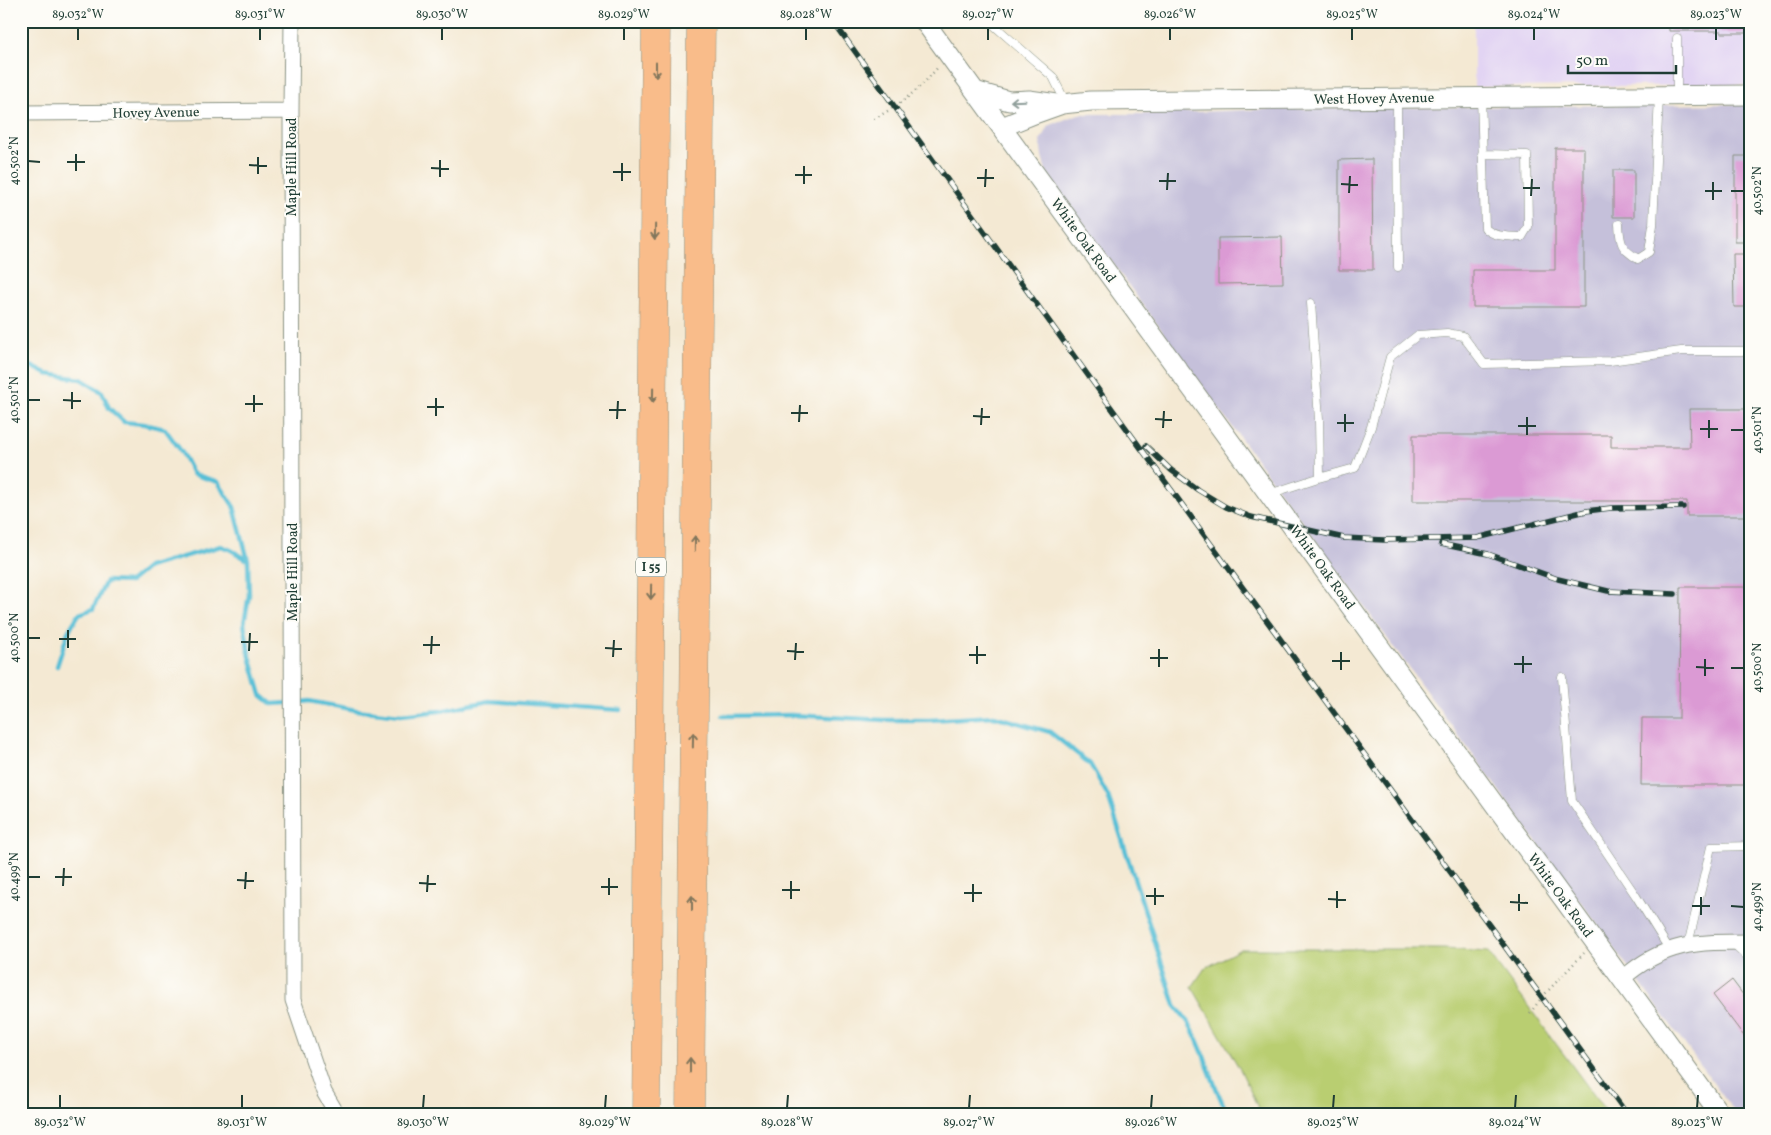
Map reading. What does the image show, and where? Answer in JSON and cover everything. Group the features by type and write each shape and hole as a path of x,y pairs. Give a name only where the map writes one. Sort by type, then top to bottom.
{"highway":[{"name":"I 55","path":"646,1114 656,21"},
{"path":"690,1114 701,21"}],"street":[{"name":"Maple Hill Road","path":"292,21 293,1000 324,1092 337,1114"},
{"name":"White Oak Road","path":"924,21 1720,1114"},
{"path":"975,91 1009,101 1029,100 1064,104"},
{"name":"West Hovey Avenue","path":"1002,127 1064,104 1097,101 1750,95"},
{"name":"Hovey Avenue","path":"21,113 291,111"},
{"path":"1622,978 1651,957 1669,949 1688,945 1750,942"}],"lane":[{"path":"989,21 1053,77 1064,104"},
{"path":"1619,224 1620,243 1631,255 1638,259 1649,252 1677,38"},
{"path":"1480,97 1482,154 1485,228 1500,236 1522,237 1528,227 1527,155 1482,154"},
{"path":"1397,98 1398,267"},
{"path":"1311,303 1319,420 1320,477"},
{"path":"1269,494 1354,468 1371,427 1390,357 1418,335 1447,333 1463,336 1484,364 1610,361 1681,351 1750,351"},
{"path":"1562,677 1572,801 1669,949"},
{"path":"1688,945 1711,847 1750,846"},
{"path":"1733,942 1750,959"}],"path":[{"path":"874,119 896,107 915,93 948,54"},
{"path":"1530,1013 1543,996 1595,942"}],"shaded area":[{"path":"1474,21 1750,21 1750,85 1474,87"},
{"path":"1750,104 1750,1114 1736,1114 1047,174 1040,141 1048,126 1079,114 1142,114 1274,109"}],"green space":[{"path":"1241,949 1444,949 1488,952 1608,1114 1261,1114 1241,1071 1192,987 1205,968"}],"building":[{"path":"1619,21 1650,21 1650,24 1619,24"},
{"path":"1669,21 1745,21 1746,33 1669,31"},
{"path":"1555,148 1584,148 1584,307 1473,307 1473,270 1555,270"},
{"path":"1735,156 1750,156 1750,242 1735,242"},
{"path":"1372,159 1373,270 1339,270 1339,160"},
{"path":"1613,170 1634,170 1634,217 1613,217"},
{"path":"1282,237 1283,283 1218,284 1218,238"},
{"path":"1733,254 1750,254 1750,307 1734,307"},
{"path":"1689,409 1750,409 1750,516 1687,516 1687,501 1413,501 1413,435 1611,435 1611,447 1690,447"},
{"path":"1680,587 1750,587 1750,785 1641,785 1642,718 1679,718"},
{"path":"1732,980 1750,1004 1750,1044 1713,995"}],"waterway":[{"path":"21,361 47,374 81,379 102,392 109,408 124,422 165,429 181,451 193,474 218,482 234,507 248,560 249,595 244,624 249,653 261,695 272,704 288,703"},
{"path":"57,666 68,632 79,614 93,609 106,581 130,582 148,567 221,546 248,560"},
{"path":"296,703 309,701 356,710 401,715 440,711 489,701 620,710"},
{"path":"723,716 791,715 884,720 930,720 994,716 1050,732 1090,764 1108,796 1175,1005 1188,1021 1228,1114"}],"railway":[{"path":"833,21 1105,399 1627,1114"},
{"path":"1146,446 1171,470 1198,490 1226,507 1251,517 1344,538 1384,540 1477,538 1586,511 1611,508 1683,507"},
{"path":"1441,544 1488,554 1558,579 1608,591 1675,594"}]}
